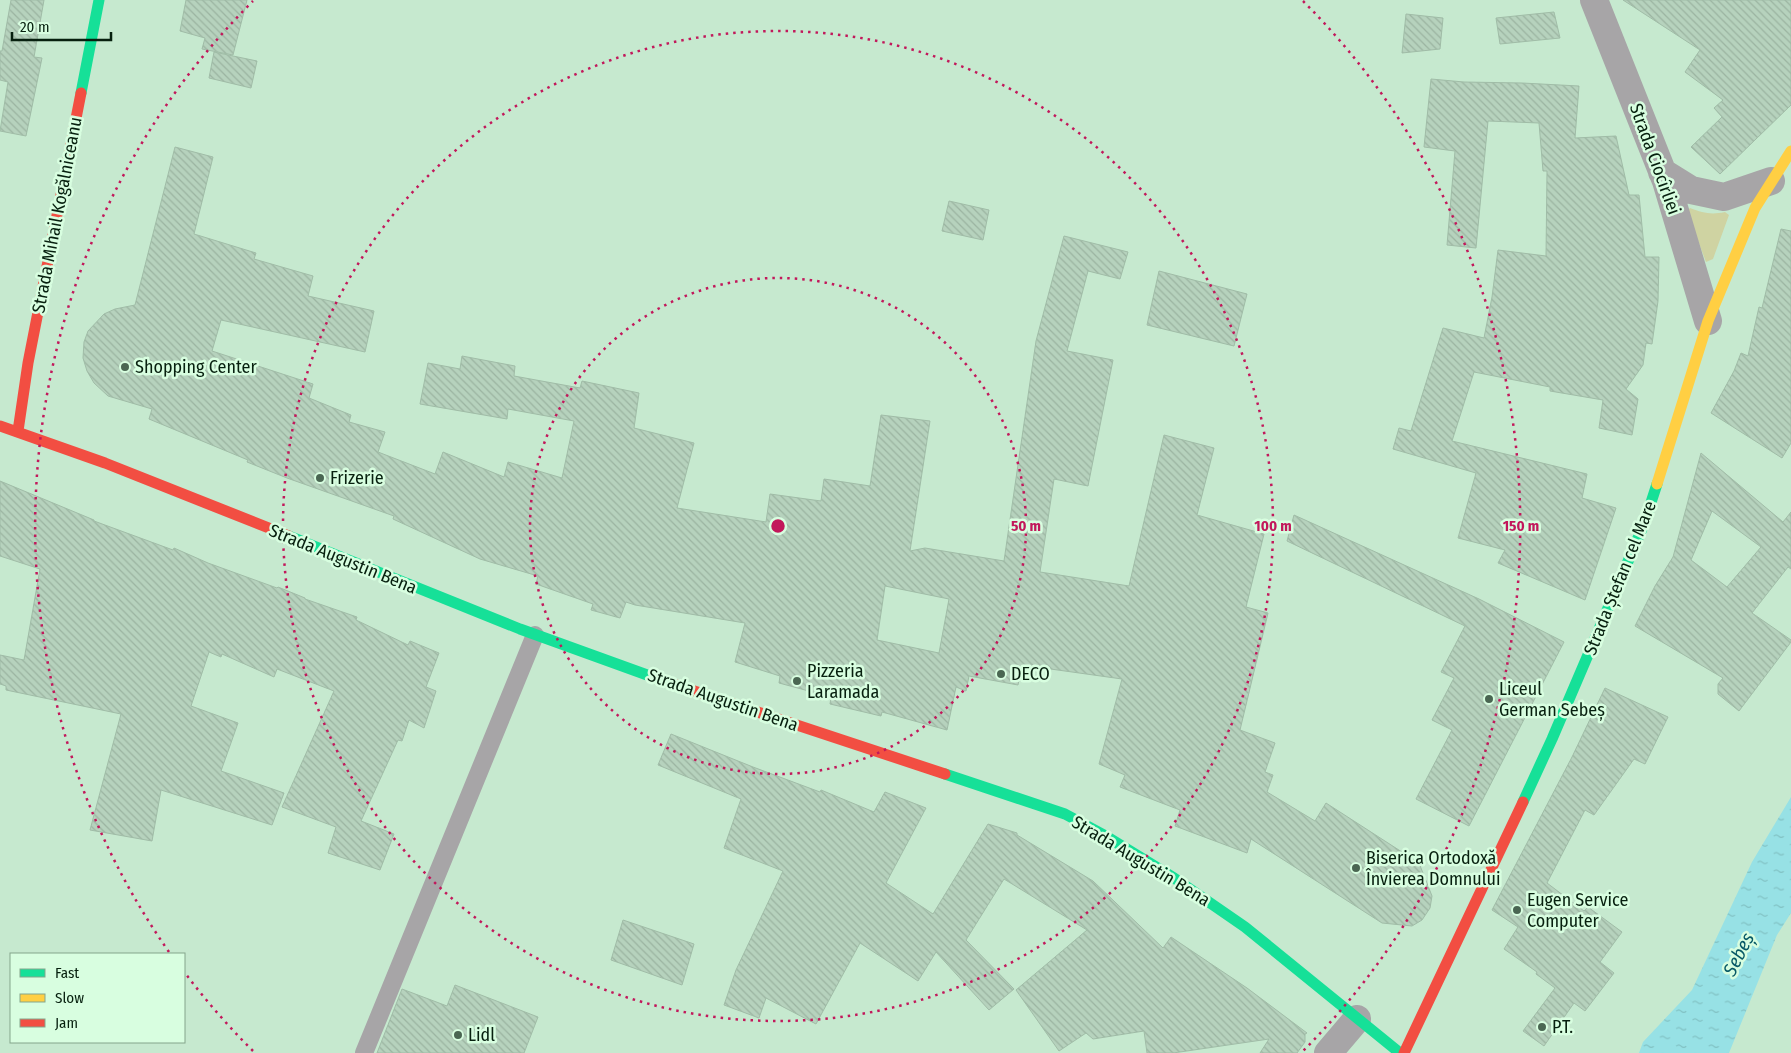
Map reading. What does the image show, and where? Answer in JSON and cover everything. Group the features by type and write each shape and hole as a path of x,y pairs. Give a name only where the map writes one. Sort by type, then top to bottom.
{"main road":[{"name":"Strada Mihail Kogălniceanu","path":"18,431 28,363 99,0"},
{"name":"Strada Ștefan cel Mare","path":"1404,1053 1552,739 1644,524 1708,321 1755,208 1791,151"},
{"name":"Strada Augustin Bena","path":"0,426 105,463 535,635 659,679 1065,814 1104,835 1174,878 1245,927 1400,1053"}],"street":[{"name":"Strada Ciocîrliei","path":"1594,0 1662,172 1708,321"},
{"path":"1662,172 1691,190 1724,197 1750,190 1771,181"},
{"path":"1328,1053 1357,1019"}],"lane":[{"path":"364,1053 535,635"}],"green space":[{"path":"1690,208 1707,213 1725,212 1729,215 1713,259 1706,262 1687,211"}],"water":[{"name":"Sebeș","path":"1791,797 1791,913 1777,935 1729,1053 1639,1053 1643,1042 1692,990 1752,862"}],"building":[{"path":"11,0 44,0 34,57 42,58 26,136 0,131 8,82 0,80 0,51 2,51"},
{"path":"186,0 247,0 233,55 202,49 205,38 180,31"},
{"path":"1623,0 1791,0 1791,105 1720,174 1691,147 1722,117 1714,108 1723,100 1685,72 1700,50"},
{"path":"1554,12 1560,38 1500,44 1496,18"},
{"path":"1406,14 1443,18 1440,49 1402,53"},
{"path":"214,52 257,61 251,88 209,78"},
{"path":"1431,79 1579,86 1575,138 1616,136 1629,195 1639,195 1645,257 1659,257 1658,301 1652,344 1646,343 1643,365 1626,389 1638,399 1632,435 1599,428 1603,400 1550,391 1550,387 1474,372 1452,441 1587,474 1582,498 1616,508 1585,600 1498,563 1505,550 1458,538 1476,473 1393,449 1399,428 1411,431 1443,328 1484,338 1498,250 1546,256 1547,171 1543,171 1539,123 1488,121 1476,248 1447,245 1455,151 1424,147"},
{"path":"175,147 213,157 194,234 256,253 254,259 313,276 308,296 374,311 365,352 221,320 212,351 313,384 309,398 351,415 349,422 385,432 378,452 435,474 443,452 504,477 508,462 562,478 574,421 508,409 507,419 420,404 428,363 460,369 462,356 515,366 514,376 580,388 582,381 639,393 634,428 694,443 677,508 766,522 770,494 821,501 824,479 870,486 881,415 930,421 910,551 925,548 1004,561 1036,341 1064,236 1128,252 1120,279 1088,271 1067,351 1113,360 1088,486 1054,479 1040,572 1129,586 1164,435 1214,448 1197,515 1264,534 1246,607 1268,613 1240,730 1275,743 1265,772 1273,775 1267,792 1315,821 1326,803 1419,863 1432,896 1430,908 1422,920 1412,926 1382,923 1251,839 1247,853 1175,826 1180,810 1120,787 1125,775 1099,764 1122,679 1022,665 1018,685 969,676 966,691 956,687 947,730 882,712 881,716 830,704 831,697 779,683 780,676 735,662 745,623 626,602 620,618 591,610 593,604 536,584 538,576 480,559 393,519 394,516 287,478 149,419 152,409 108,396 94,383 87,371 83,358 84,342 88,331 104,314 115,309 135,305","holes":["885,586 949,599 939,653 877,640"]},
{"path":"949,201 989,210 983,240 942,231"},
{"path":"1781,229 1791,231 1791,443 1782,458 1711,413 1734,371 1741,353 1748,356 1759,307 1762,308"},
{"path":"1159,271 1247,294 1234,346 1147,325"},
{"path":"1701,453 1783,522 1791,512 1791,569 1788,567 1752,613 1791,640 1791,642 1739,711 1718,694 1718,684 1723,678 1635,626 1655,586 1673,557","holes":["1712,511 1761,547 1727,587 1691,560"]},
{"path":"0,481 94,521 173,550 174,548 208,563 357,617 356,620 408,645 410,641 439,653 426,687 436,691 424,728 409,720 402,741 398,740 361,821 394,834 380,870 328,853 336,827 282,807 334,691 277,669 274,677 222,654 221,657 209,652 191,706 238,723 221,771 284,793 272,825 161,790 152,841 90,830 121,714 6,690 6,686 0,684 0,655 24,660 40,569 0,556"},
{"name":"Liceul German Sebeș","path":"1294,515 1479,599 1564,642 1469,826 1416,799 1452,730 1432,720 1454,678 1441,672 1465,626 1287,541"},
{"path":"1605,688 1668,717 1645,764 1634,759 1594,815 1585,810 1547,883 1584,911 1588,907 1622,932 1600,962 1614,973 1585,1011 1574,1003 1544,1046 1523,1031 1555,988 1536,974 1537,972 1504,949 1518,927 1492,910 1572,757"},
{"path":"671,734 753,767 820,792 821,790 874,812 885,792 926,808 886,883 933,914 988,824 1017,833 1017,835 1093,881 1163,948 1171,937 1247,988 1307,1033 1305,1034 1305,1042 1297,1053 1260,1053 1269,1039 1173,1053 1147,1053 1144,1031 1093,1039 1086,1033 1059,1051 1016,990 1087,930 1004,879 966,940 1014,989 989,1010 936,952 918,981 860,943 816,1024 766,998 759,1018 724,1005 736,970 783,871 724,848 741,799 658,765"},
{"path":"623,920 694,944 682,985 611,960"},
{"name":"Lidl","path":"455,985 538,1017 524,1053 377,1053 402,989 447,1006"}],"traffic: fast":[{"path":"81,93 99,0"},
{"path":"1523,802 1644,524 1657,484"},
{"path":"289,536 520,629 661,680"},
{"path":"945,774 1065,814 1104,835 1174,878 1245,927 1400,1053"}],"traffic: slow":[{"path":"1657,484 1708,321 1755,208 1791,151"}],"traffic: jam":[{"path":"18,431 28,363 81,93"},
{"path":"0,426 105,463 289,536"},
{"path":"661,680 945,774"},
{"path":"1404,1053 1523,802"}],"place":[{"name":"Shopping Center","path":"125,367"},
{"name":"Frizerie","path":"320,478"},
{"name":"DECO","path":"1001,674"},
{"name":"Pizzeria Laramada","path":"797,681"},
{"name":"Liceul German Sebeș","path":"1489,699"},
{"name":"Biserica Ortodoxă Învierea Domnului","path":"1356,868"},
{"name":"Eugen Service Computer","path":"1517,910"},
{"name":"P.T.","path":"1542,1027"},
{"name":"Lidl","path":"458,1035"}]}
